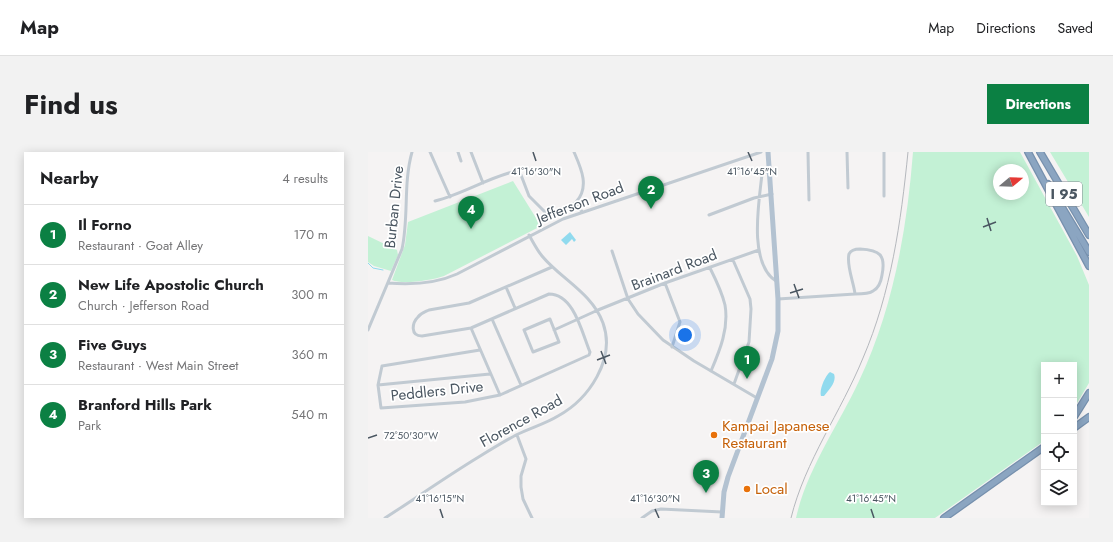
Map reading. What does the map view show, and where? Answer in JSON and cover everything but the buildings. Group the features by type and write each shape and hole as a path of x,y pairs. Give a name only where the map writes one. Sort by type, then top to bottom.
{"highway":[{"name":"I 95","path":"1029,152 1089,252"},
{"path":"1029,152 1089,266"},
{"name":"I 95","path":"1040,152 1089,235"},
{"path":"1049,167 1089,227"},
{"path":"1077,413 1089,393"},
{"path":"1077,426 1089,417"},
{"path":"944,518 1041,450"},
{"path":"948,518 1041,450"}],"main road":[{"path":"722,515 724,492 728,477 772,359 777,339 779,319 772,194 768,152"}],"street":[{"name":"Burban Drive","path":"368,330 398,259 403,242 408,171 412,152"},
{"path":"430,152 450,197"},
{"path":"458,152 461,161"},
{"path":"470,152 483,183"},
{"path":"435,201 450,197 495,177 516,172 521,175 529,196 544,212 556,212 572,206 579,199 584,184 584,179 574,152"},
{"name":"Jefferson Road","path":"388,283 426,283 442,280 457,274 529,235 576,214 761,152"},
{"path":"808,152 810,200"},
{"path":"847,152 848,188"},
{"path":"884,152 884,196"},
{"path":"770,170 762,174 757,230 759,250 764,266 772,278 777,282"},
{"path":"709,215 760,196 772,194"},
{"path":"576,202 582,212"},
{"path":"572,206 576,214"},
{"name":"Florence Road","path":"385,518 476,459 517,435 559,416 575,404 592,385 601,367 606,348 605,331 598,310 541,256 529,235"},
{"path":"778,299 855,294 873,292 878,287 883,271 883,259 881,255 874,251 855,249 851,251 849,255 855,294"},
{"name":"Brainard Road","path":"598,310 665,283 759,250"},
{"path":"612,251 628,299 645,322 672,347 757,398"},
{"path":"733,260 750,298 751,306 749,342 734,384"},
{"path":"515,308 506,287 552,267"},
{"path":"710,268 723,297 725,307 723,341 711,371"},
{"path":"665,283 680,322 672,347"},
{"name":"Peddlers Drive","path":"480,350 382,366 378,386 381,408 465,402 500,395 589,355 590,352 578,320 567,302 555,294 549,294 471,328 422,336 417,336 414,334 413,328 417,317 423,313 429,310 469,303 506,287"},
{"path":"554,330 598,310"},
{"path":"492,318 521,385"},
{"path":"550,319 554,330 559,342 533,352 524,330 550,319"},
{"path":"471,328 500,395"},
{"path":"378,386 490,374"},
{"path":"517,435 526,459 521,476 523,500 532,518"},
{"path":"642,518 652,511 661,510 722,515"}],"green space":[{"path":"913,152 1020,152 1027,164 993,164 993,200 1029,200 1029,168 1077,256 1089,285 1089,383 1077,403 1077,362 1041,362 1041,443 935,518 796,518 801,500 815,465 851,398 871,354 889,297 907,211"},
{"path":"1050,152 1089,152 1089,217"},
{"path":"513,181 541,226 444,276 410,282 392,280 405,245 408,222"},
{"path":"368,236 397,250 398,255 391,271 374,266 368,262"}],"water":[{"path":"570,232 576,240 574,242 572,239 566,245 561,240"},
{"path":"830,372 834,374 835,377 833,383 824,396 821,396 823,383"}],"waterway":[{"path":"368,263 373,268 383,270"}],"railway":[{"path":"791,518 805,477 863,358 881,308 888,283 898,231 908,152"}],"place":[{"name":"New Life Apostolic Church","path":"651,209"},
{"name":"Branford Hills Park","path":"471,229"},
{"name":"Il Forno","path":"747,379"},
{"name":"Kampai Japanese Restaurant","path":"714,435"},
{"name":"Local","path":"747,489"},
{"name":"Five Guys","path":"706,493"}]}
